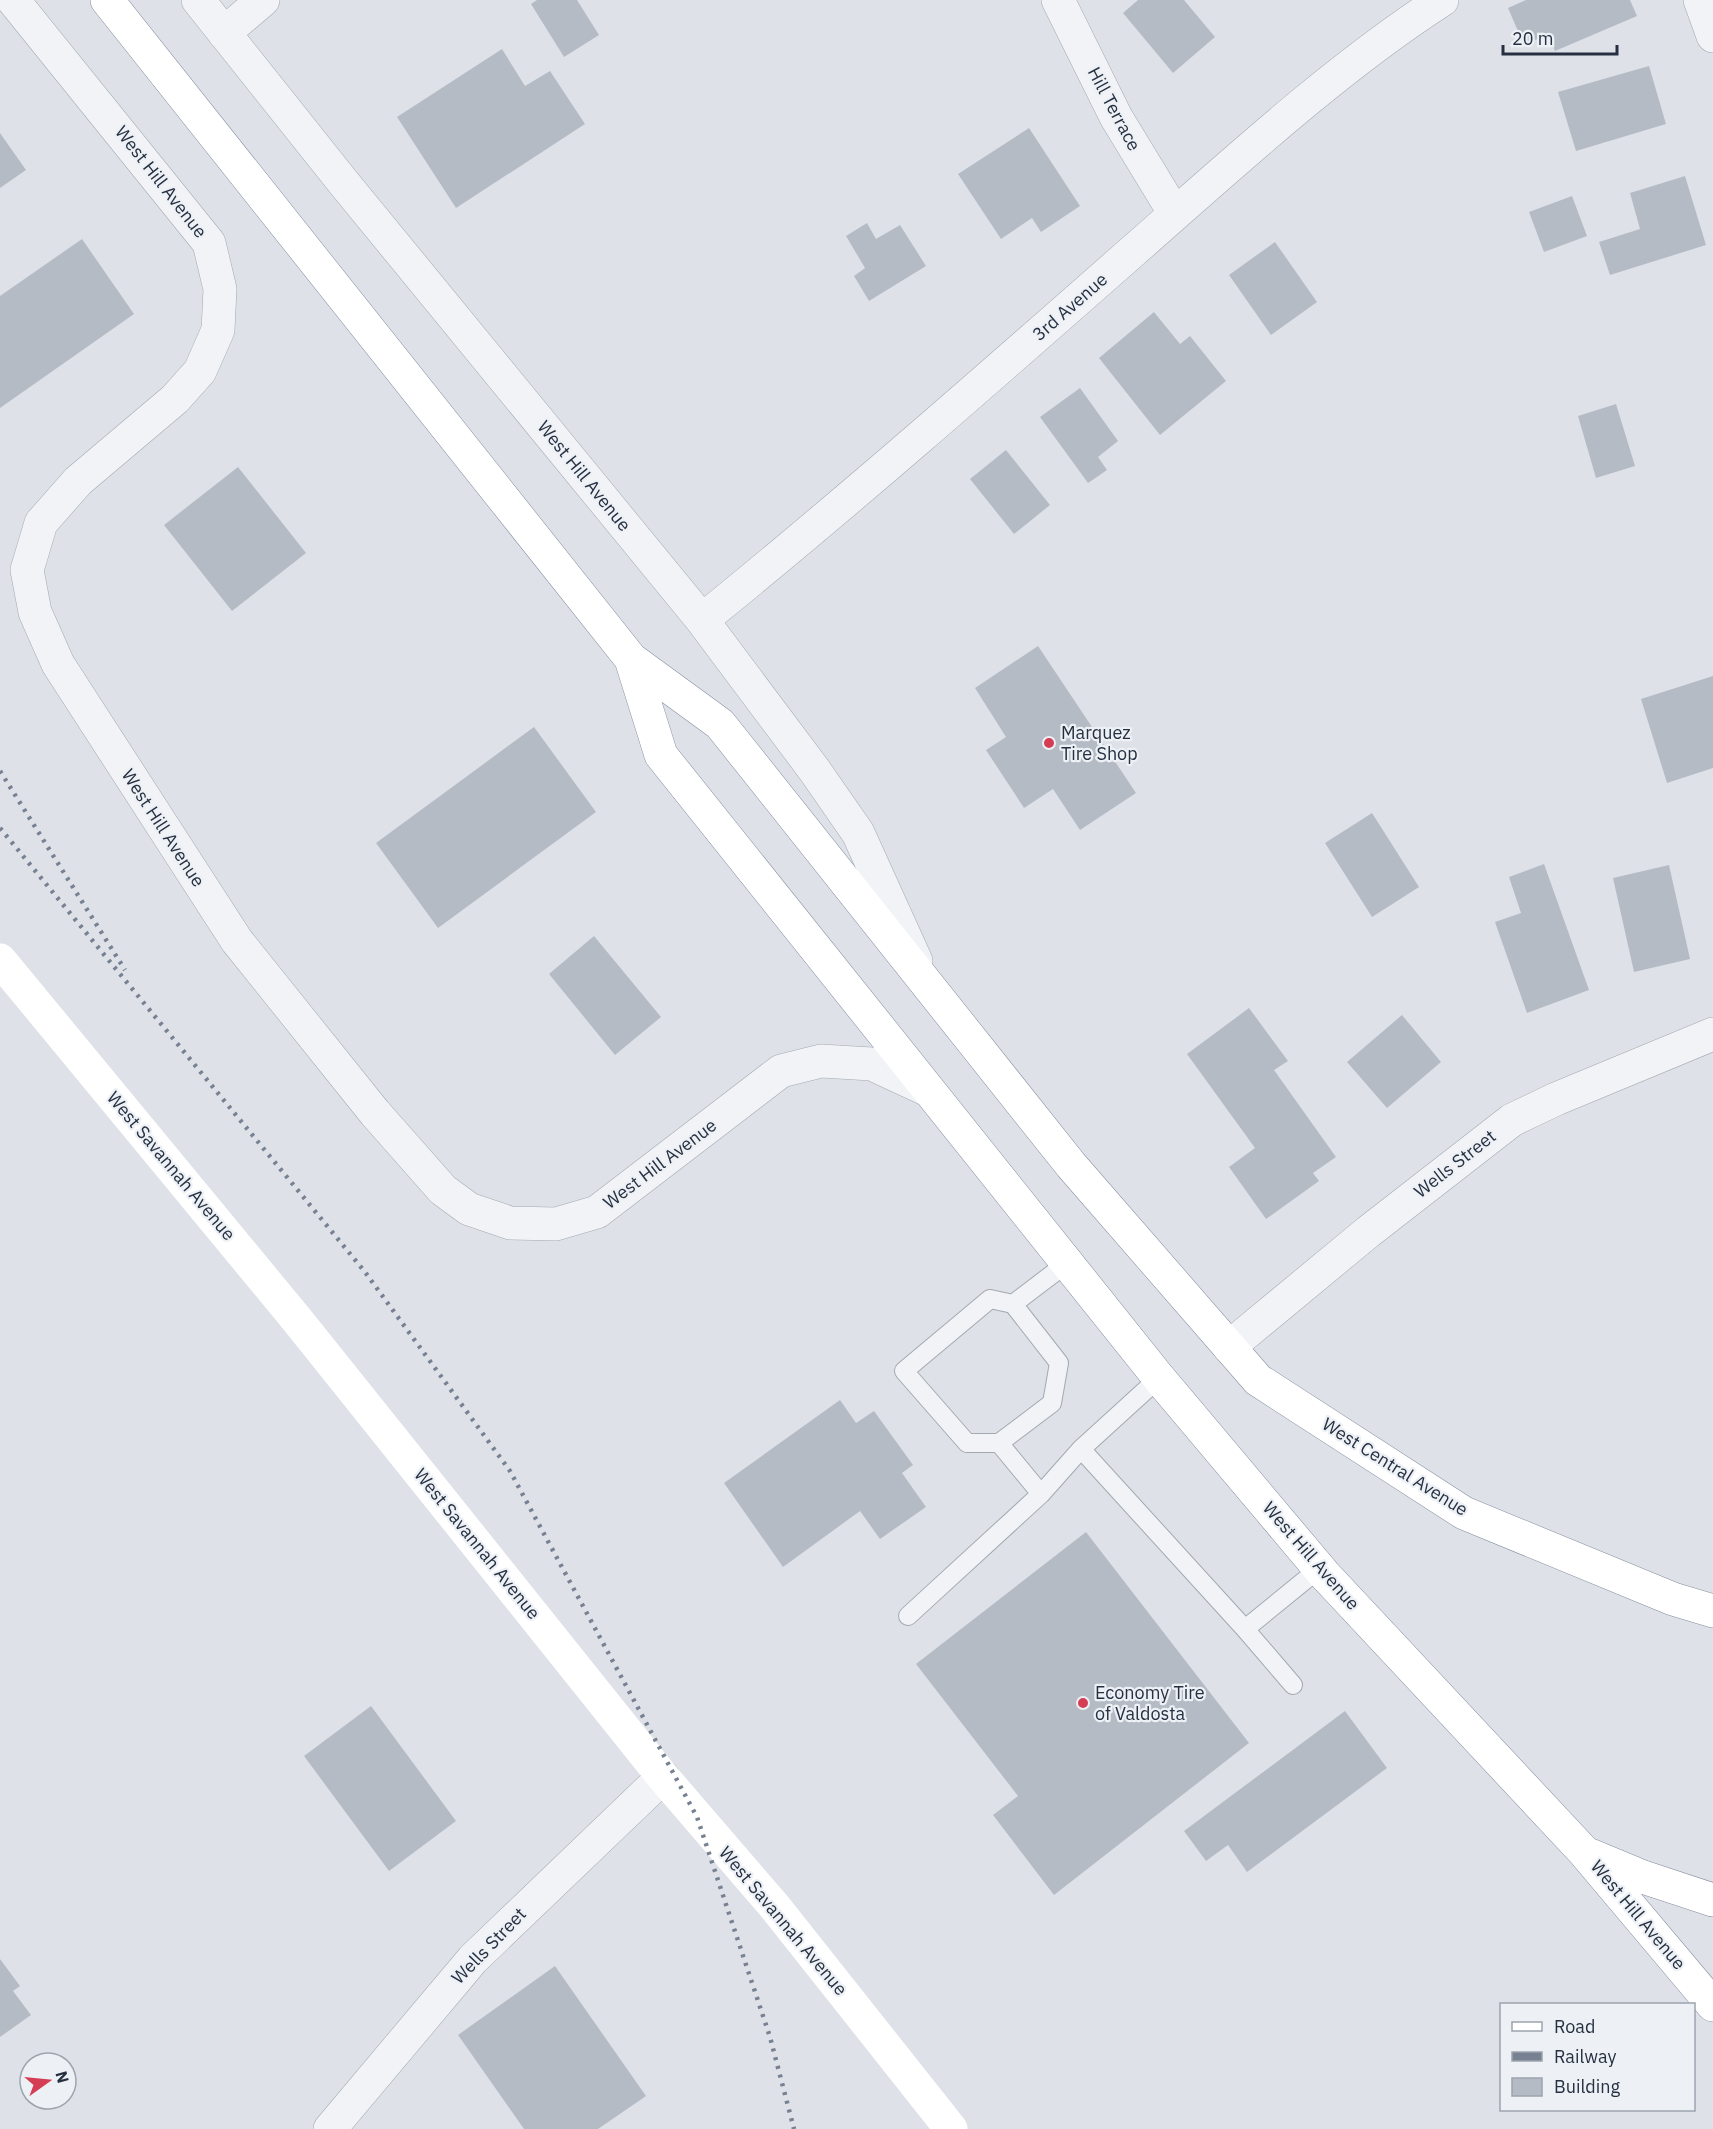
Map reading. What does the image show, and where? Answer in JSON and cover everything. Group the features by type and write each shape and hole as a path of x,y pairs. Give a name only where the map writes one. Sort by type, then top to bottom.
{"main road":[{"name":"West Hill Avenue","path":"107,0 631,659 720,724 1071,1165 1229,1347"},
{"name":"West Hill Avenue","path":"631,659 661,755 1159,1378 1320,1568 1586,1853 1713,2005"},
{"name":"West Savannah Avenue","path":"0,960 298,1321 663,1777 775,1907 951,2129"},
{"name":"West Central Avenue","path":"1229,1347 1258,1380 1464,1513 1673,1599 1713,1611"},
{"path":"1586,1853 1643,1877 1713,1900"}],"street":[{"name":"West Hill Avenue","path":"13,0 209,243 220,289 218,330 201,371 175,399 78,481 41,523 14,572 58,664 237,941 382,1121 443,1190 469,1209 510,1223 556,1224 597,1212 782,1071 821,1060 872,1064 928,1090"},
{"name":"West Hill Avenue","path":"198,0 702,620 815,771 858,833 925,981"},
{"path":"224,33 263,0"},
{"name":"Hill Terrace","path":"1058,0 1116,117 1175,214"},
{"name":"3rd Avenue","path":"702,620 839,509 1175,214 1319,93 1408,22 1442,0"},
{"path":"1700,0 1713,36"},
{"name":"Wells Street","path":"1229,1347 1368,1232 1512,1120 1556,1099 1713,1034"},
{"name":"Wells Street","path":"330,2129 473,1959 663,1777"}],"lane":[{"path":"1013,1304 1067,1263"},
{"path":"990,1299 1013,1304 1059,1363 1052,1403 999,1443 967,1443 904,1371 990,1299"},
{"path":"908,1616 1041,1494 1081,1449 1159,1378"},
{"path":"999,1443 1041,1494"},
{"path":"1081,1449 1293,1685"},
{"path":"1245,1629 1320,1568"}],"building":[{"path":"537,0 577,0 599,35 564,57 531,4"},
{"path":"1138,0 1184,0 1215,37 1173,73 1123,13"},
{"path":"1526,0 1630,0 1637,16 1555,51 1548,34 1524,45 1508,8"},
{"path":"502,49 525,86 550,71 585,124 456,208 397,117"},
{"path":"1649,66 1666,124 1576,151 1558,92"},
{"path":"1029,128 1080,206 1041,232 1032,218 1001,239 958,174"},
{"path":"0,133 26,170 0,188"},
{"path":"1685,176 1706,245 1610,275 1599,242 1640,229 1630,193"},
{"path":"1572,196 1587,236 1544,252 1529,212"},
{"path":"867,223 876,239 900,225 926,266 869,301 854,276 865,268 846,236"},
{"path":"82,239 134,314 0,408 0,296"},
{"path":"1275,242 1317,302 1271,335 1229,275"},
{"path":"1154,312 1180,344 1190,336 1226,381 1160,435 1099,358"},
{"path":"1080,388 1118,441 1098,457 1107,470 1088,483 1040,417"},
{"path":"1616,404 1635,466 1596,478 1578,416"},
{"path":"1006,450 1050,505 1014,534 970,479"},
{"path":"238,467 306,553 232,611 164,525"},
{"name":"Marquez Tire Shop","path":"1038,646 1136,793 1080,830 1053,789 1024,808 986,750 1006,737 975,688"},
{"path":"1713,676 1713,768 1667,783 1641,699"},
{"path":"534,727 596,812 438,928 376,843"},
{"path":"1372,813 1419,887 1372,917 1325,843"},
{"path":"1544,864 1589,990 1527,1013 1495,922 1521,913 1509,877"},
{"path":"1669,865 1690,959 1634,972 1613,878"},
{"path":"594,936 661,1017 615,1055 549,974"},
{"path":"1249,1008 1288,1061 1274,1070 1336,1157 1313,1173 1319,1181 1266,1219 1229,1167 1255,1148 1187,1054"},
{"path":"1402,1015 1441,1062 1387,1108 1347,1062"},
{"path":"840,1400 856,1423 874,1411 913,1465 902,1473 926,1507 880,1539 860,1511 783,1567 724,1483"},
{"name":"Economy Tire of Valdosta","path":"1086,1532 1249,1743 1054,1895 993,1815 1018,1796 916,1664"},
{"path":"371,1706 456,1821 389,1871 304,1756"},
{"path":"1345,1711 1387,1768 1247,1872 1228,1845 1206,1861 1184,1831"},
{"path":"0,1959 20,1986 13,1991 31,2015 0,2037"},
{"path":"555,1966 646,2096 598,2129 524,2129 458,2035"}],"railway":[{"path":"0,771 125,970"},
{"path":"0,828 365,1272 510,1471 697,1817 770,2037 794,2129"}],"place":[{"name":"Marquez Tire Shop","path":"1049,743"},
{"name":"Economy Tire of Valdosta","path":"1083,1703"}]}
